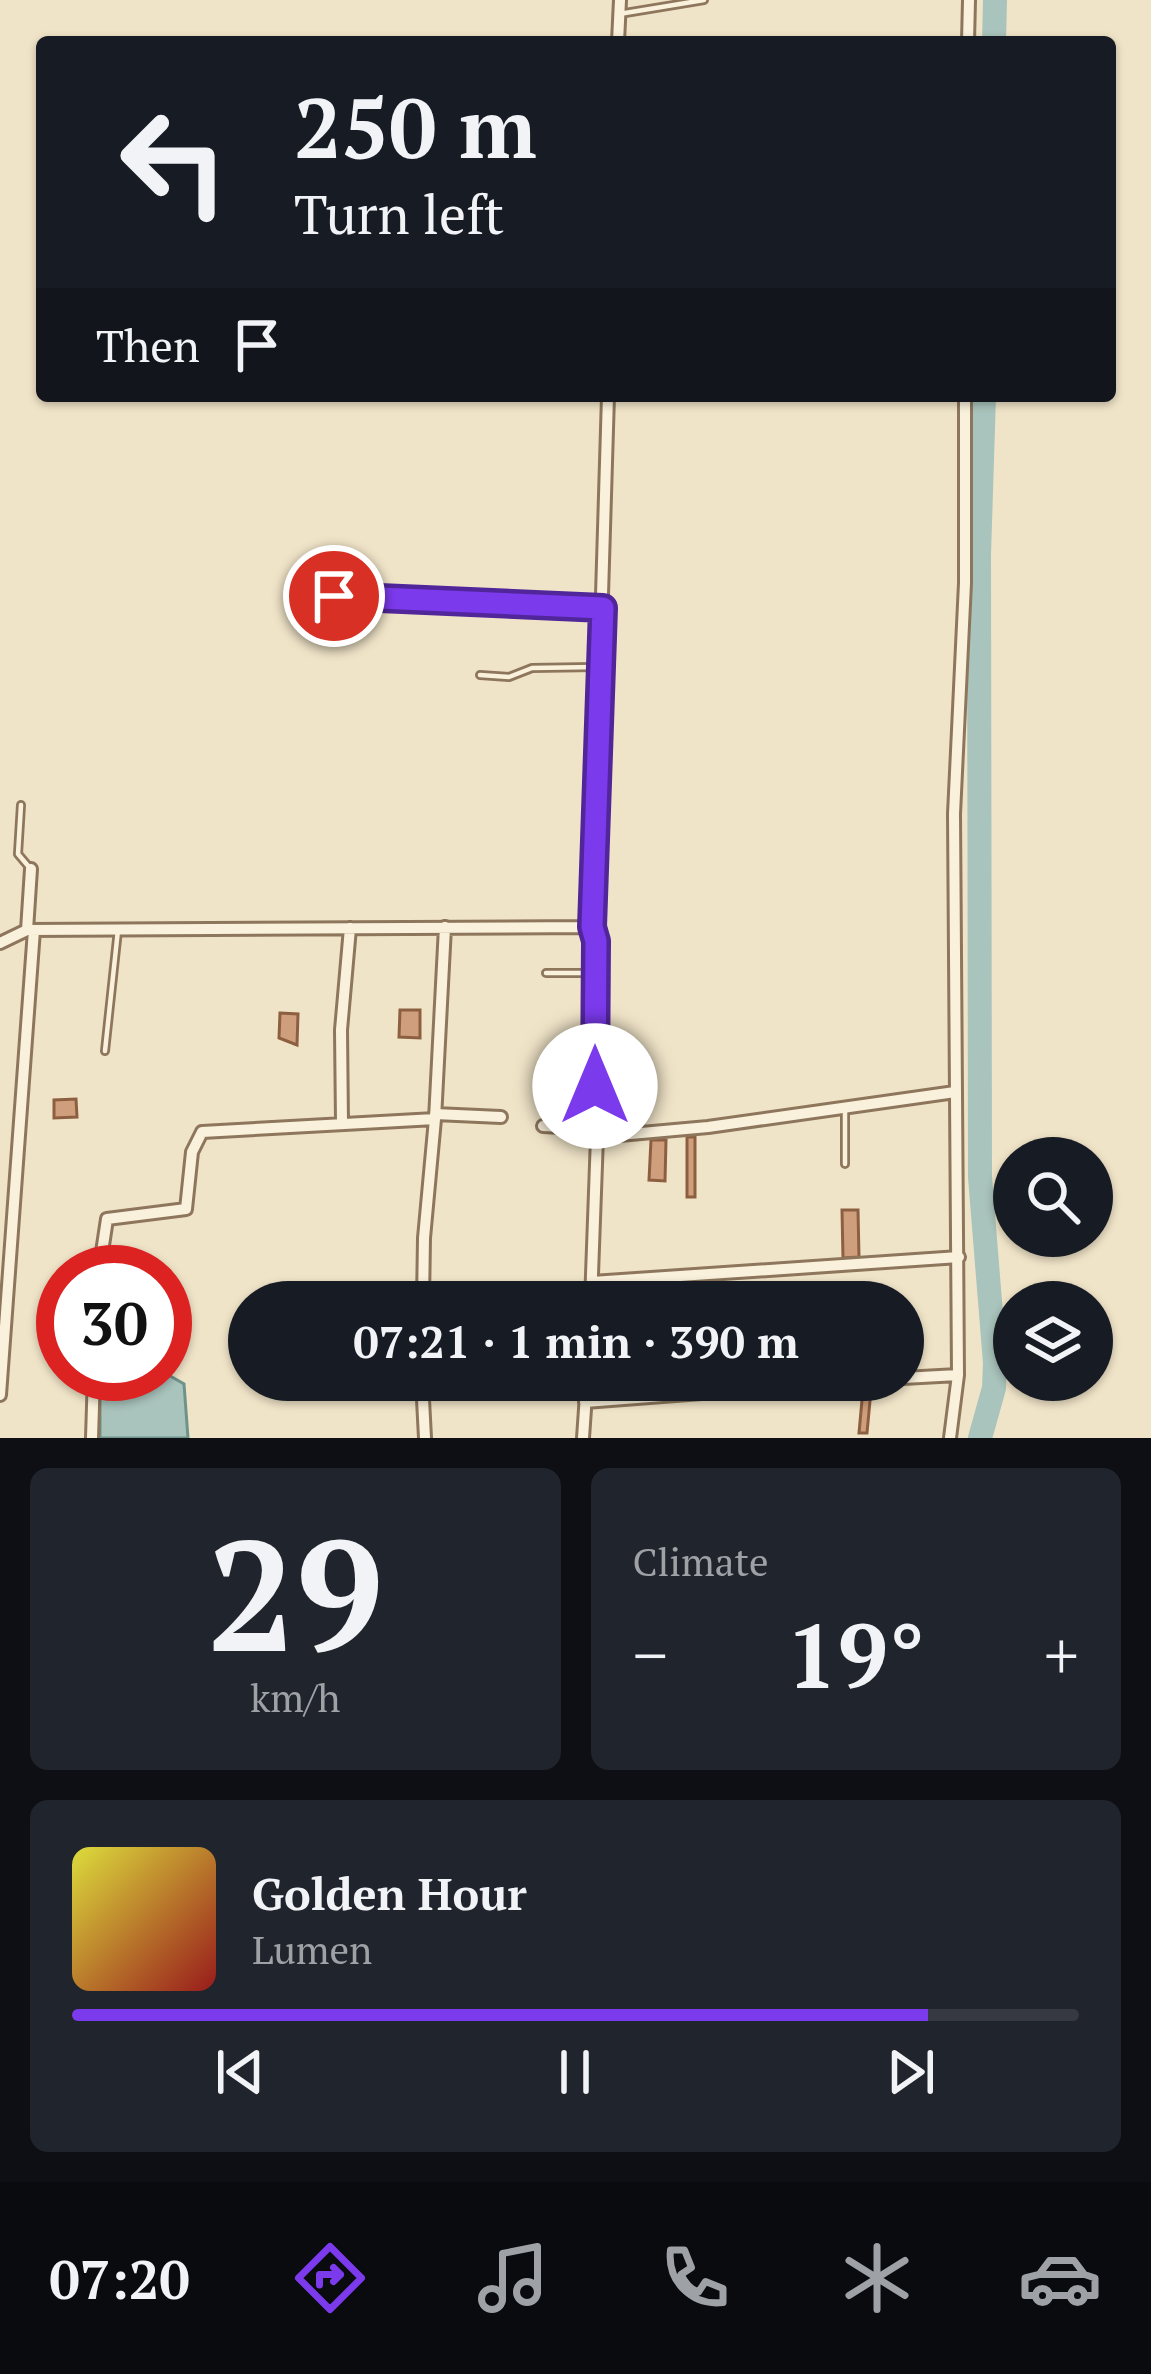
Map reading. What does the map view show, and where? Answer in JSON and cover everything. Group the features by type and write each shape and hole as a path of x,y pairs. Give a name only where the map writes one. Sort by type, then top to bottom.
{"street":[{"path":"618,36 620,0"},
{"path":"968,36 969,0"},
{"path":"592,1281 597,1133 592,927 608,402"},
{"path":"950,1438 958,1375 954,814 957,673 965,583 965,402"},
{"path":"0,1394 31,869"},
{"path":"423,1281 445,927"},
{"path":"0,943 31,930 592,927"},
{"path":"342,1123 340,1030 350,928"},
{"path":"543,1126 597,1133 956,1092"},
{"path":"103,1245 107,1219 186,1209 192,1152 202,1132 435,1116 501,1117"},
{"path":"607,1281 959,1257"},
{"path":"924,1377 958,1375"},
{"path":"92,1438 93,1401"},
{"path":"422,1401 423,1438"},
{"path":"583,1438 585,1402 598,1401"}],"lane":[{"path":"619,14 704,0"},
{"path":"334,596 603,608"},
{"path":"480,675 509,677 532,668 601,667"},
{"path":"21,805 18,854 31,869"},
{"path":"105,1051 118,929"},
{"path":"545,973 596,973"},
{"path":"845,1108 845,1164"}],"water":[{"path":"100,1401 185,1401 188,1438 100,1438"}],"building":[{"path":"400,1010 420,1010 420,1038 399,1037"},
{"path":"280,1013 298,1014 297,1045 279,1038"},
{"path":"76,1099 77,1117 54,1118 54,1100"},
{"path":"687,1137 695,1137 695,1197 687,1197"},
{"path":"651,1140 666,1140 665,1181 649,1180"},
{"path":"842,1210 858,1210 859,1257 843,1258"},
{"path":"862,1401 870,1401 867,1433 859,1433"}],"waterway":[{"path":"994,36 995,0"},
{"path":"980,1438 994,1388 995,1363 980,1177 979,555 984,402"}],"route":[{"path":"334,596 603,608 592,927 596,941 595,1086"}]}
